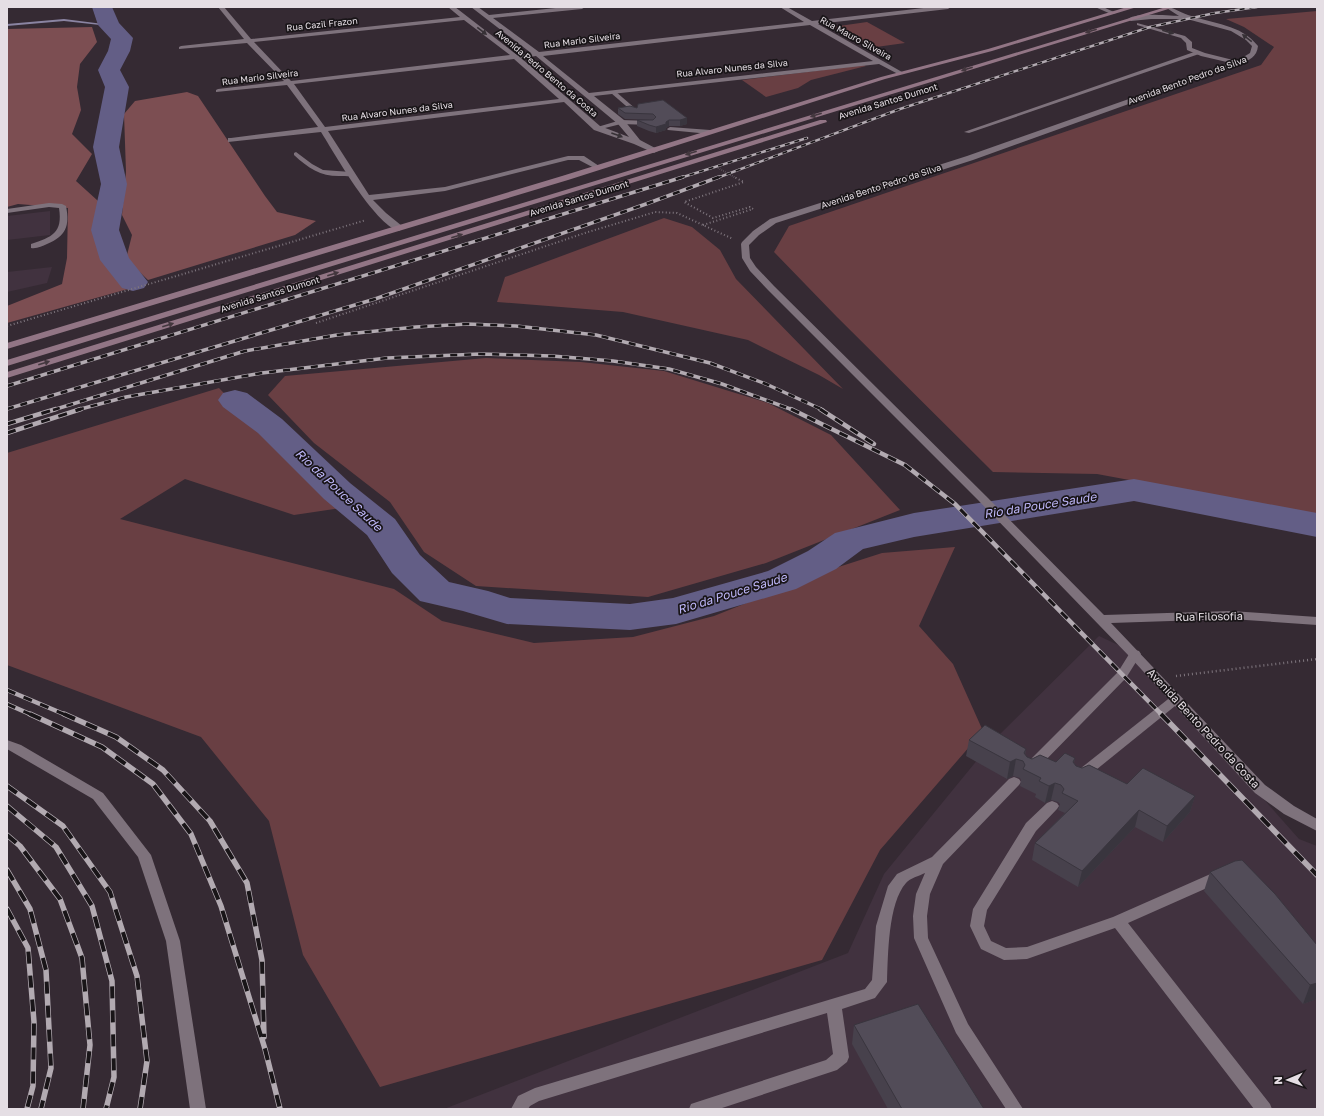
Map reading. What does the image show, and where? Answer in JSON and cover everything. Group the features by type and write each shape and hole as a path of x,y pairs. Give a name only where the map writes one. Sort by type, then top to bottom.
{"main road":[{"path":"7,345 654,151 900,73 990,50 1134,7"},
{"name":"Avenida Santos Dumont","path":"7,363 1170,7"},
{"path":"1113,13 1140,24"},
{"name":"Avenida Santos Dumont","path":"7,375 1140,24"}],"street":[{"path":"221,7 249,41 289,83 324,131 367,198 383,215 399,228"},
{"name":"Avenida Pedro Bento da Costa","path":"451,7 516,57 597,128 637,142 654,151"},
{"name":"Avenida Pedro Bento da Costa","path":"474,7 537,54 621,122 637,142"},
{"path":"487,17 582,7"},
{"name":"Rua Mauro Silveira","path":"783,7 900,73"},
{"name":"Rua Mario Silveira","path":"218,91 948,7"},
{"path":"1098,7 1113,13"},
{"name":"Avenida Bento Pedro da Silva","path":"745,244 756,233 773,221 970,158 1238,63 1253,56 1255,46 1252,42 1237,32 1189,18 1170,7"},
{"path":"1128,19 1151,17 1189,18"},
{"name":"Rua Cazil Frazon","path":"181,48 465,18"},
{"path":"1140,24 1183,36 1189,42 1189,49 1197,53 1238,63"},
{"name":"Rua Alvaro Nunes da Silva","path":"587,95 880,62"},
{"name":"Rua Alvaro Nunes da Silva","path":"231,140 324,131 566,100"},
{"path":"367,198 445,189 568,158 581,158 598,168"},
{"name":"Avenida Bento Pedro da Costa","path":"745,244 746,258 771,288 982,498 1135,654 1260,789 1289,810 1317,826"},
{"name":"Rua Filosofia","path":"1100,619 1231,615 1317,620"}],"lane":[{"path":"967,132 1197,53"},
{"path":"612,92 635,111"},
{"path":"597,128 621,122 653,124 643,116"},
{"path":"670,129 710,132"},
{"path":"296,154 314,170 329,174 351,174"},
{"path":"7,211 49,205 62,206 64,224 60,233 54,239 34,246"},
{"path":"1029,769 1122,676 1135,654"},
{"path":"1078,778 1176,699"},
{"path":"7,744 98,796 144,855 173,941 198,1109"},
{"path":"519,1109 524,1101 535,1096 870,994 879,982 883,926 893,890 902,878 937,861 1014,782"},
{"path":"1052,806 1031,827 980,909 977,926 986,945 1004,954 1027,953 1118,921 1232,870"},
{"path":"937,861 923,894 920,916 921,938 962,1028 1015,1109"},
{"path":"1118,921 1264,1109"},
{"path":"697,1109 831,1065 836,1062 841,1057 834,1005"}],"path":[{"path":"702,225 753,209 750,207 713,218 684,202 744,182 718,168"},
{"path":"316,323 588,232 655,212 677,213 745,244"},
{"path":"1157,678 1317,659"}],"shaded area":[{"path":"1317,11 1317,515 1097,474 993,472 837,317 774,252 789,226 1261,65 1274,47 1244,27 1226,19"},
{"path":"867,22 905,43 869,48 832,27"},
{"path":"92,27 97,42 80,64 77,87 81,110 72,134 92,154 76,181 108,210 105,255 128,289 7,323 7,306 62,284 67,258 68,208 18,204 7,207 7,29"},
{"path":"864,65 866,66 811,80 798,88 766,97 742,80"},
{"path":"187,92 198,96 277,212 316,221 295,235 148,280 126,259 132,235 122,215 126,172 124,114 135,101"},
{"path":"50,211 50,235 7,240 7,216"},
{"path":"664,218 692,227 720,250 736,279 843,389 819,375 748,340 623,312 497,302 505,277"},
{"path":"52,267 47,283 7,292 7,272"},
{"path":"486,358 581,362 664,371 768,403 831,435 900,510 766,563 648,597 476,586 424,552 390,502 314,443 268,395 285,376"},
{"path":"219,388 341,508 294,515 185,479 120,519 394,589 442,621 534,643 633,637 714,616 826,571 882,553 955,547 919,626 953,664 983,731 880,850 822,960 380,1087 303,955 269,821 201,737 7,665 7,453"},
{"path":"1099,636 1133,652 1299,839 1317,846 1317,1109 444,1109 848,953 884,874 992,742"}],"building":[{"path":"663,100 687,118 680,120 669,120 666,124 656,127 637,120 653,120 656,117 653,114 625,113 618,108 630,106 637,108 638,104"},
{"path":"985,725 1026,749 1024,753 1027,757 1032,759 1040,755 1056,762 1065,753 1075,758 1073,762 1076,766 1082,768 1089,765 1127,784 1143,768 1195,796 1167,826 1139,810 1082,871 1035,843 1078,801 1062,793 1064,789 1061,785 1055,783 1049,786 1039,781 1041,778 1023,769 1025,765 1023,761 1016,759 1010,762 969,740"},
{"path":"1242,860 1275,894 1317,945 1317,983 1310,985 1210,872 1235,861"},
{"path":"918,1004 984,1109 902,1109 854,1025"}],"waterway":[{"name":"Rio da Pouce Saude","path":"102,7 109,25 122,38 119,51 109,70 117,87 106,147 114,184 105,230 115,260 133,282"},
{"path":"7,25 64,20 109,25"},
{"name":"Rio da Pouce Saude","path":"235,400 270,426 337,491 381,527 406,564 435,592 473,600 507,611 630,617 676,611 782,580 822,560 849,541 914,525 1134,490 1317,525"}],"railway":[{"path":"717,178 900,109 1150,27 1215,13 1257,7"},
{"path":"680,178 807,138"},
{"path":"7,386 683,177"},
{"path":"7,409 375,299 719,177"},
{"path":"53,410 245,351 337,335 416,327 467,324 516,326 596,335 710,363 766,384 823,410"},
{"path":"77,410 126,397 262,373 387,358 480,354 552,356 613,361 669,369 722,384 793,410"},
{"path":"7,424 56,409"},
{"path":"7,433 81,409"},
{"path":"791,409 905,465 955,504 1162,715"},
{"path":"820,409 874,444"},
{"path":"7,690 66,715"},
{"path":"7,704 32,715"},
{"path":"30,714 102,747 153,784 191,834 221,906 265,1049 280,1109"},
{"path":"64,714 116,737 163,770 210,821 247,883 262,960 264,1037"},
{"path":"1161,714 1317,875"},
{"path":"7,786 63,826 110,892 137,976 147,1061 140,1109"},
{"path":"7,806 56,847 92,906 112,981 114,1077 106,1109"},
{"path":"7,835 20,846 60,899 82,958 90,1045 83,1109"},
{"path":"7,870 30,909 46,970 51,1068 41,1109"},
{"path":"7,909 28,948 34,1022 33,1086 27,1109"}]}
